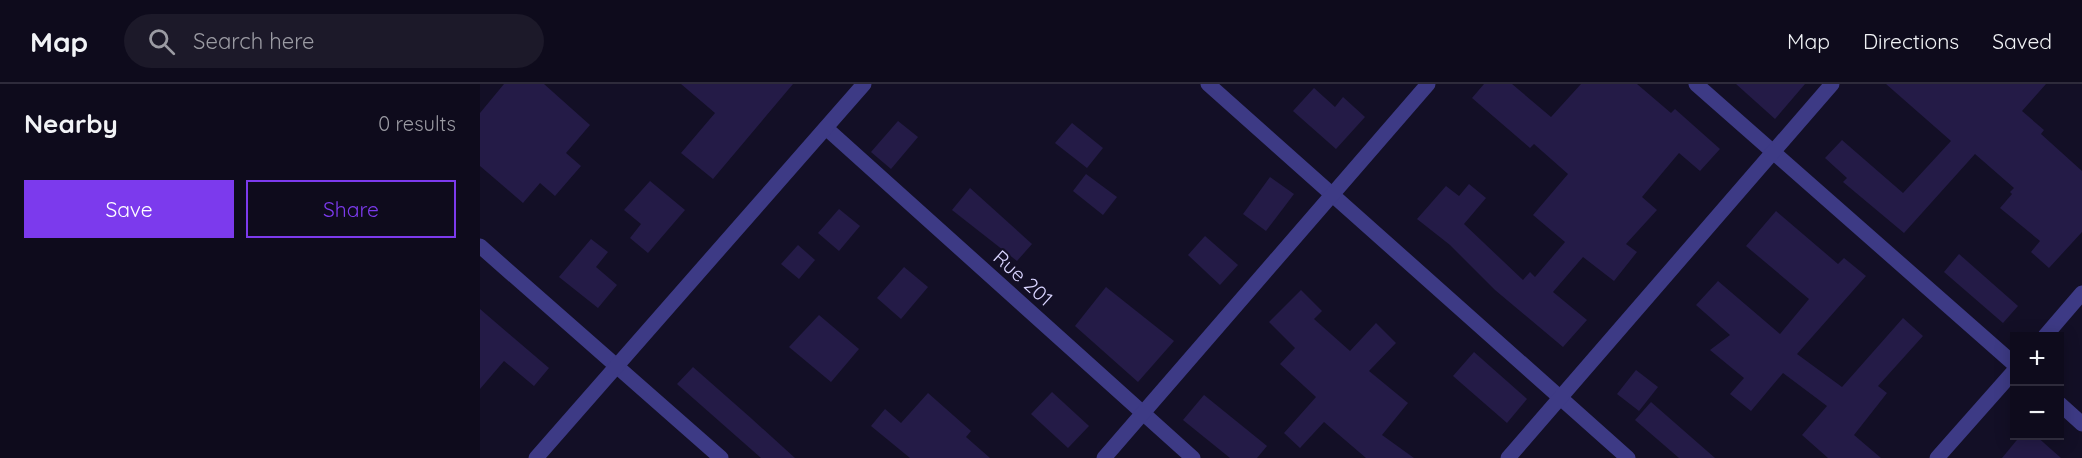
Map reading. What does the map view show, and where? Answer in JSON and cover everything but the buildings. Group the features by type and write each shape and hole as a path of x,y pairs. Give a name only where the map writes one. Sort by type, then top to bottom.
{"street":[{"path":"536,458 618,368 864,84"},
{"path":"1208,84 1628,458"},
{"path":"1104,458 1428,84"},
{"path":"1696,84 2010,360"},
{"path":"1508,458 1832,84"},
{"name":"Rue 201","path":"826,128 1193,458"},
{"path":"480,246 721,458"},
{"path":"2048,332 2082,293"},
{"path":"1937,458 2010,376"},
{"path":"2064,408 2082,424"}]}
